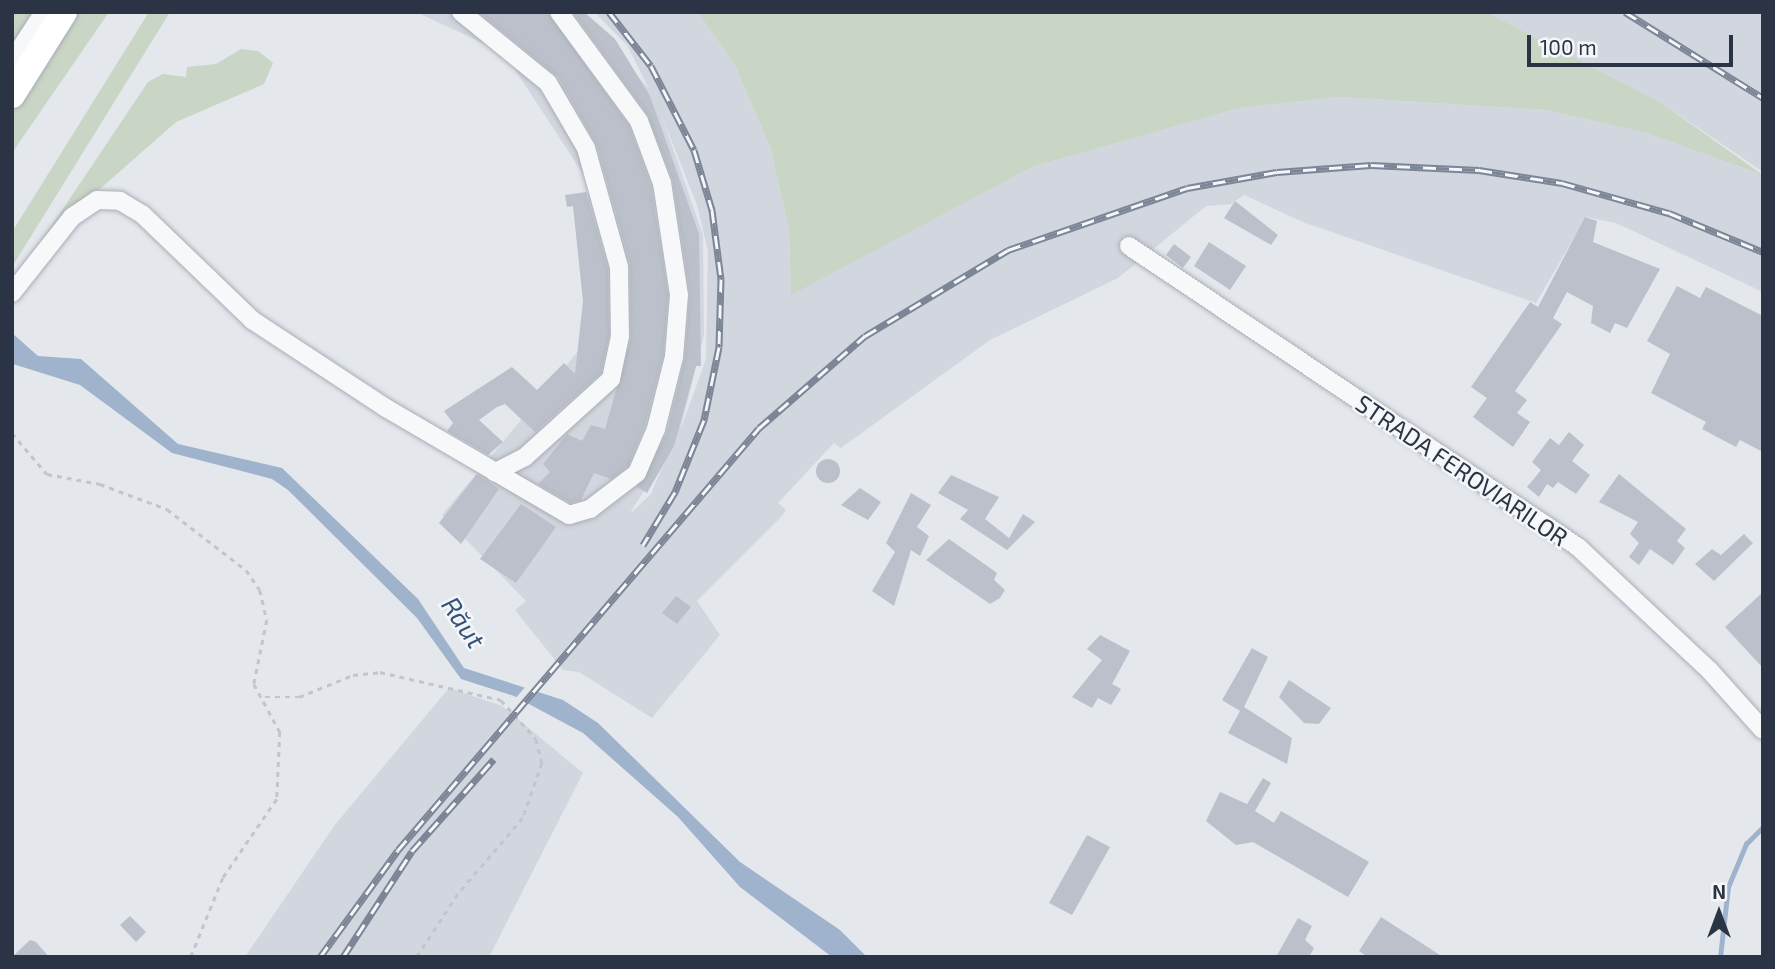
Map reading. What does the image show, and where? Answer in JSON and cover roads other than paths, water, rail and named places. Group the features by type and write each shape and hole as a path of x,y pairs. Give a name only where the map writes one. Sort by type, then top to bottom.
{"highway":[{"path":"12,95 65,12"}],"street":[{"path":"12,61 44,12"},
{"path":"461,12 548,83 586,148 619,267 620,336 611,379 525,457 495,472"},
{"path":"12,293 72,217 97,201 120,201 142,214 252,320 569,516 621,491 656,429 674,357 679,295 662,183 639,121 559,12"},
{"name":"STRADA FEROVIARILOR","path":"1129,246 1578,547 1710,671 1763,730"}],"water":[{"path":"12,333 38,356 81,359 178,444 282,468 418,599 464,668 563,700 598,723 740,862 840,930 867,957 832,957 740,887 678,817 583,733 514,696 461,679 417,618 288,490 272,479 172,453 80,385 13,364"}],"waterway":[{"path":"1720,957 1728,887 1746,844 1763,827"}],"railway":[{"path":"609,12 651,66 694,150 712,210 721,279 719,347 704,420 675,492 643,545"},
{"path":"1625,12 1763,98"},
{"path":"320,957 398,850 759,428 865,336 1008,250 1187,188 1277,172 1371,165 1479,170 1562,183 1669,213 1763,252"},
{"path":"343,957 412,851 494,759"}],"water label":[{"name":"Răut","path":"464,622"}]}
